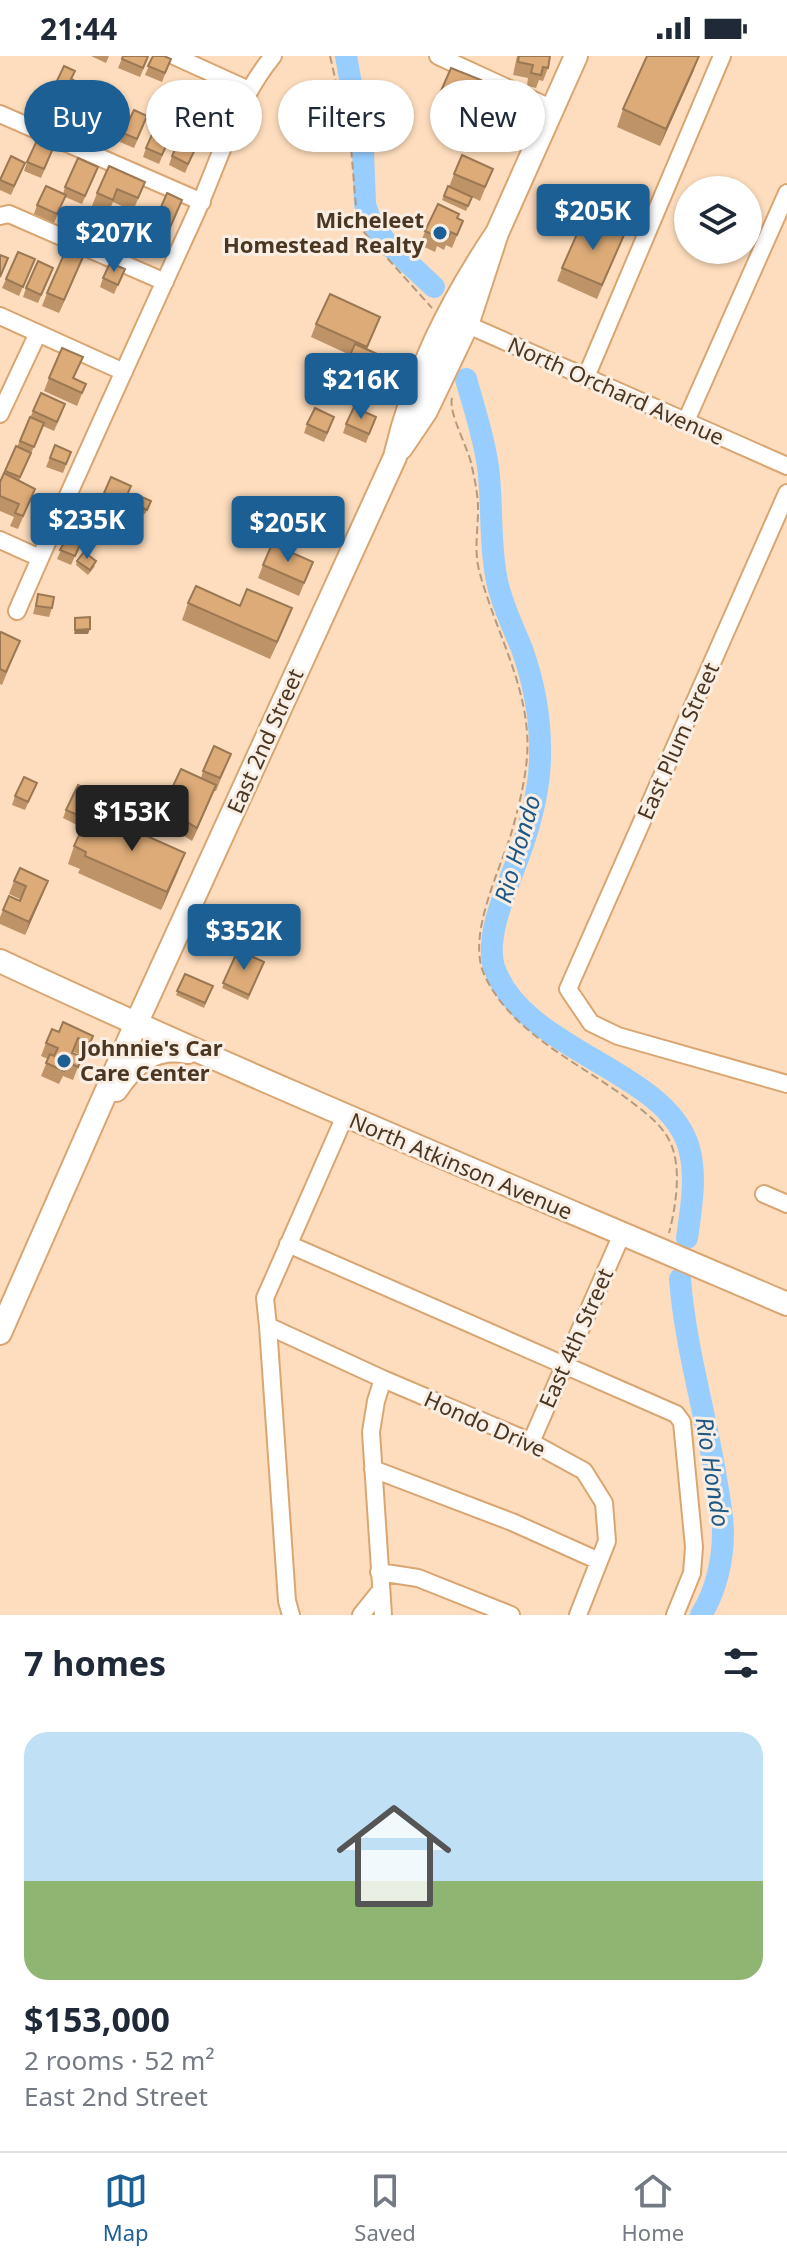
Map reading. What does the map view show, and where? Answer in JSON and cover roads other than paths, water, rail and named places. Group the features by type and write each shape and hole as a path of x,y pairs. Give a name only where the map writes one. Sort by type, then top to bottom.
{"main road":[{"name":"East 2nd Street","path":"0,1333 136,1024 395,457 426,411 449,366 467,325 497,233 576,56"},
{"name":"East 2nd Street","path":"395,457 409,402 443,323 497,233"},
{"name":"North Atkinson Avenue","path":"0,961 345,1116 787,1304"},
{"path":"92,1124 125,1076 145,1057 175,1049 215,1059"}],"street":[{"path":"174,56 227,80"},
{"path":"256,80 273,56"},
{"path":"438,56 553,109"},
{"path":"586,377 722,56"},
{"path":"0,114 202,202"},
{"path":"17,611 202,202 221,152"},
{"path":"686,421 787,193"},
{"path":"0,216 9,214 165,282"},
{"path":"0,316 124,372"},
{"name":"North Orchard Avenue","path":"443,323 467,325 787,466"},
{"path":"0,414 38,333"},
{"name":"East Plum Street","path":"787,493 568,989 591,1023 618,1036 787,1084"},
{"path":"0,540 40,558"},
{"path":"291,1615 287,1601 265,1298 345,1116"},
{"path":"764,1194 787,1204"},
{"name":"East 4th Street","path":"531,1442 622,1234"},
{"path":"288,1244 676,1414 682,1422 694,1547 692,1573 675,1615"},
{"name":"Hondo Drive","path":"268,1326 531,1442 584,1471 604,1503 607,1541 578,1615"},
{"path":"383,1379 371,1432 383,1615"},
{"path":"373,1469 512,1522 599,1561"},
{"path":"379,1572 418,1578 511,1615"},
{"path":"361,1615 381,1590"}],"waterway":[{"name":"Rio Hondo","path":"346,56 363,150 365,204 370,220 386,242 434,287"},
{"name":"Rio Hondo","path":"466,379 488,467 497,581 530,675 540,742 540,768 531,816 495,924 492,939 494,967 510,996 534,1020 653,1098 675,1121 689,1148 693,1170 687,1238"},
{"name":"Rio Hondo","path":"680,1279 686,1328 711,1448 723,1525 718,1575 701,1615"}],"place":[{"name":"Micheleet Homestead Realty","path":"440,233"},
{"name":"Johnnie's Car Care Center","path":"64,1061"}]}
